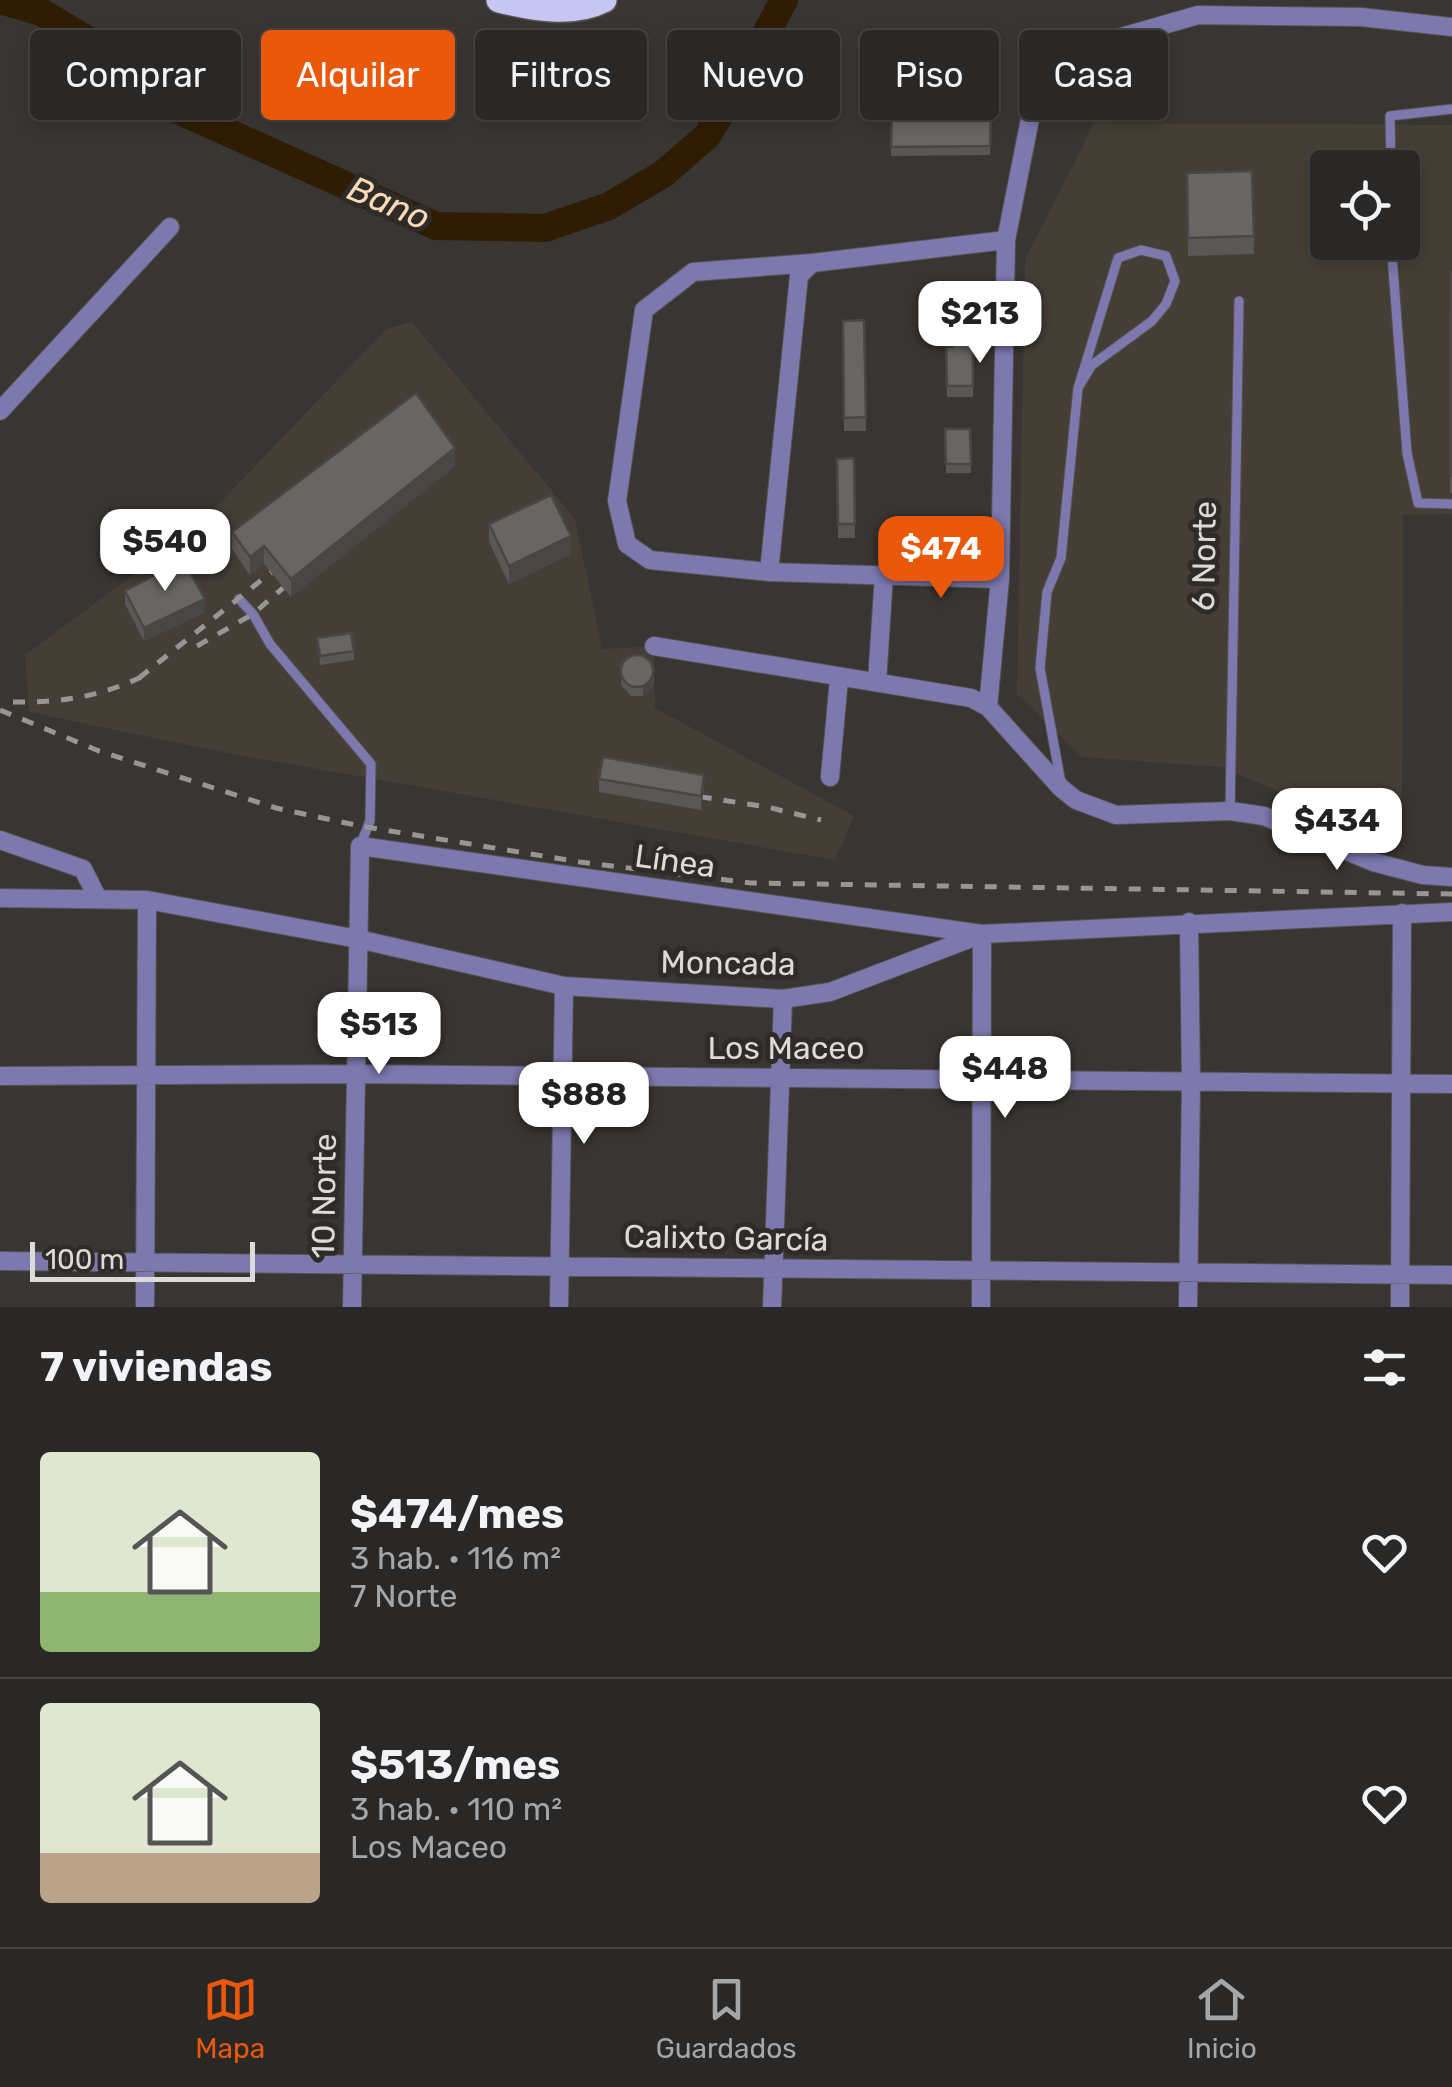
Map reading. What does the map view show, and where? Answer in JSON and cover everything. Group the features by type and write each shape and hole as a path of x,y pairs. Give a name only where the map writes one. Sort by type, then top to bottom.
{"main road":[{"path":"500,0 534,8 590,7 604,0"}],"street":[{"path":"988,706 1000,578 1006,240 1030,119 1069,52 1198,16 1362,17 1452,27"},
{"path":"0,411 170,227"},
{"path":"1000,578 768,572 650,560 626,544 617,501 644,310 694,272 805,269 1006,240"},
{"path":"768,572 805,269"},
{"path":"877,682 884,575"},
{"path":"654,646 970,698 988,706 1076,800 1116,814 1230,811 1264,816 1398,870 1452,877"},
{"path":"830,777 839,679"},
{"path":"0,840 82,868 98,899"},
{"name":"Línea","path":"360,846 982,934"},
{"name":"10 Norte","path":"352,1307 360,846"},
{"name":"Moncada","path":"0,898 147,900 358,940 564,986 783,999 830,992 982,934 1452,912"},
{"path":"145,1307 147,900"},
{"path":"1400,1307 1402,914"},
{"path":"1188,1307 1190,922"},
{"path":"981,1307 982,934"},
{"path":"559,1307 564,986"},
{"path":"772,1307 783,999"},
{"name":"Los Maceo","path":"0,1076 356,1074 1452,1084"},
{"name":"Calixto García","path":"0,1261 1452,1275"}],"lane":[{"path":"1391,150 1390,116 1452,109"},
{"path":"1062,788 1040,668 1047,592 1061,558 1078,388 1118,258 1141,250 1166,256 1175,281 1166,304 1152,321 1092,365 1078,388"},
{"path":"1392,260 1406,453 1418,504 1452,504"},
{"name":"6 Norte","path":"1230,811 1239,301"},
{"path":"239,598 270,644 372,764 370,821 360,846"}],"shaded area":[{"path":"1094,123 1452,125 1452,514 1403,515 1402,817 1322,809 1220,767 1082,757 1017,694 1025,260"},
{"path":"412,322 575,519 602,649 654,646 655,708 854,816 835,860 232,754 29,712 25,655 196,528 386,329"}],"building":[{"path":"892,120 991,120 990,146 891,147"},
{"path":"1252,171 1254,236 1188,238 1187,173"},
{"path":"1451,272 1452,476 1450,476"},
{"path":"978,296 978,331 973,331 973,386 947,386 946,347 952,347 951,297"},
{"path":"864,320 866,417 844,418 843,321"},
{"path":"416,393 455,448 291,579 264,546 250,557 232,532"},
{"path":"945,429 970,429 971,464 946,464"},
{"path":"854,458 855,524 838,524 837,459"},
{"path":"551,495 571,536 509,566 489,524"},
{"path":"183,560 205,599 144,628 125,591"},
{"path":"351,633 354,651 320,656 317,638"},
{"path":"637,655 648,660 653,671 648,682 637,687 626,682 621,671 626,660"},
{"path":"603,757 704,775 701,796 599,779"}],"waterway":[{"name":"Bano","path":"0,0 41,12 94,44 127,87 436,226 545,228 609,206 663,174 707,136 784,0"}],"railway":[{"path":"139,678 294,554"},
{"path":"197,646 253,614 283,588"},
{"path":"13,702 83,696 149,673"},
{"path":"0,710 99,751 276,808 360,826 580,862 751,883 1452,894"},
{"path":"676,793 821,820"}]}
